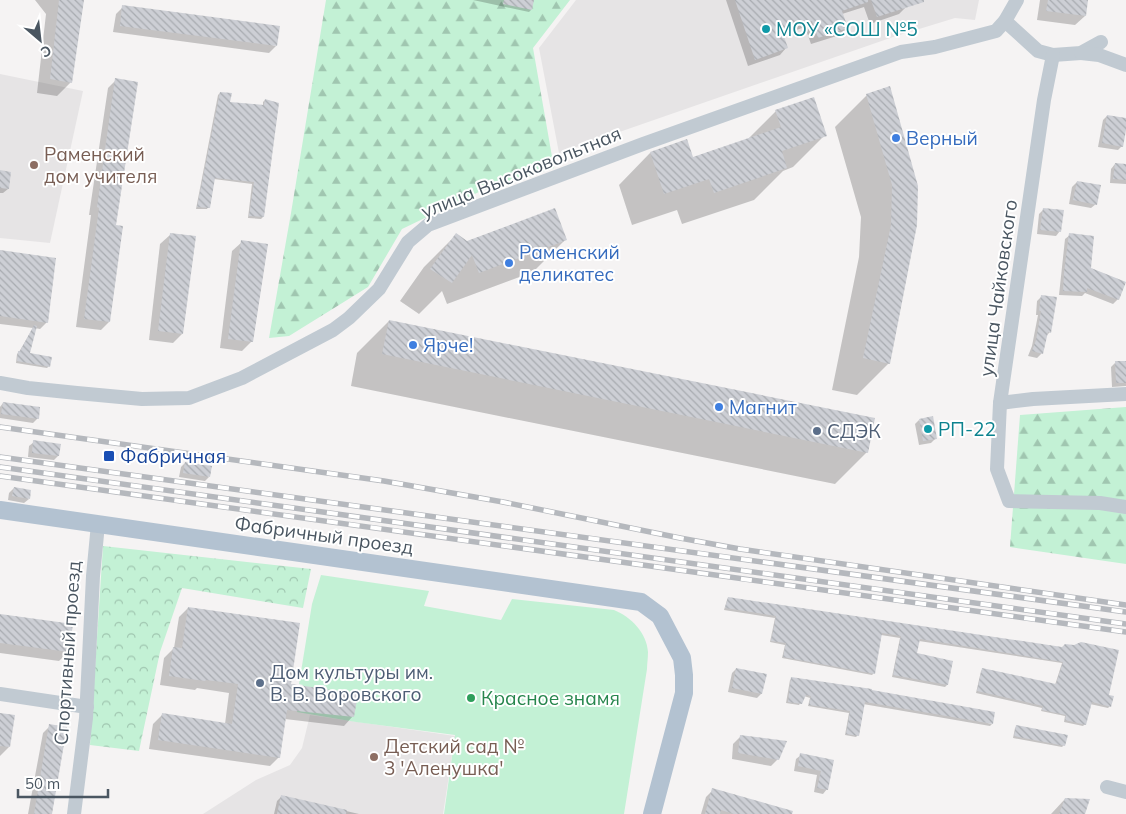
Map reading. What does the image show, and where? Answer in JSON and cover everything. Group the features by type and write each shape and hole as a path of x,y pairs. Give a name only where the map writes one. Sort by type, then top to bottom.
{"main road":[{"name":"Фабричный проезд","path":"0,510 641,602 660,616 682,658 684,675 684,693 652,814"}],"street":[{"path":"1017,0 1005,21 1038,51 1053,55 1081,52 1099,55 1126,65"},
{"name":"улица Высоковольтная","path":"0,383 77,394 142,399 189,398 242,378 333,330 349,318 379,289 408,242 428,225 643,144 901,52 935,47 996,31 1005,21"},
{"path":"1081,52 1100,42"},
{"name":"улица Чайковского","path":"1053,55 1044,100 1000,403 1033,399 1126,394"},
{"path":"1000,403 997,469 1008,501 1100,503 1126,507"},
{"name":"Спортивный проезд","path":"74,814 87,707 93,576 98,524"},
{"path":"0,694 87,707"},
{"path":"1107,787 1126,792"}],"shaded area":[{"path":"576,0 979,0 975,20 955,18 893,37 559,153 539,48"},
{"name":"Раменский дом учителя","path":"0,74 83,91 50,243 0,238"},
{"name":"Детский сад № 3 'Аленушка'","path":"310,715 455,736 443,814 203,814 256,780 290,765 302,748"}],"green space":[{"path":"326,0 570,0 533,48 554,168 481,191 402,229 368,287 289,336 269,338 291,213"},
{"path":"1126,407 1126,564 1010,547 1020,415"},
{"path":"103,546 311,569 303,608 182,588 160,652 139,751 90,745"},
{"name":"Красное знамя","path":"321,575 429,591 424,606 501,620 512,599 614,610 632,621 645,638 648,652 647,669 624,814 444,814 455,735 297,712 303,685 299,684 312,604"}],"building":[{"path":"59,0 84,0 72,83 50,79"},
{"path":"504,0 534,0 532,10 503,4"},
{"name":"МОУ «СОШ №5","path":"735,0 868,0 868,2 842,11 848,28 818,38 812,21 782,31 788,48 755,60"},
{"path":"871,0 924,0 924,2 877,17"},
{"path":"1048,0 1088,0 1086,16 1046,11"},
{"path":"122,5 280,26 277,46 120,26"},
{"path":"115,78 138,82 116,225 123,226 110,322 84,319"},
{"path":"890,86 918,186 917,225 890,364 863,358 891,225 892,185 866,94"},
{"path":"220,92 232,93 230,102 264,105 265,99 279,103 264,217 249,216 254,182 215,178 210,208 197,207"},
{"path":"814,97 827,136 782,151 787,168 714,193 709,179 664,194 650,152 687,139 693,157 781,127 775,110"},
{"path":"1107,115 1126,118 1123,147 1102,143"},
{"path":"1115,163 1126,164 1126,180 1113,179"},
{"path":"0,170 11,172 9,189 0,188"},
{"path":"1077,181 1101,185 1097,205 1073,200"},
{"path":"555,208 567,240 479,273 472,255 452,283 430,269 456,233 467,241"},
{"path":"1043,208 1064,210 1061,232 1040,230"},
{"path":"170,233 196,236 183,334 158,331"},
{"path":"1069,233 1094,236 1091,268 1126,282 1119,300 1087,288 1087,292 1063,291"},
{"path":"241,240 268,244 253,342 228,339"},
{"path":"0,250 56,258 48,323 0,316"},
{"path":"1041,295 1057,297 1051,333 1048,332 1043,354 1032,351 1041,311 1039,311"},
{"path":"389,320 875,418 868,453 382,354"},
{"path":"34,325 37,326 30,353 52,357 50,367 17,361 18,351 20,351"},
{"path":"1115,361 1126,361 1126,383 1116,383"},
{"path":"3,402 40,407 39,419 1,414"},
{"name":"РП-22","path":"933,416 937,439 923,441 919,419"},
{"path":"33,440 61,444 59,456 32,453"},
{"path":"185,462 212,466 210,477 183,473"},
{"path":"14,487 31,490 30,499 12,496"},
{"path":"728,597 1062,647 1065,644 1074,645 1081,642 1119,650 1109,695 1114,696 1111,707 1092,702 1086,725 1065,720 1066,715 1042,710 1043,706 977,691 982,668 1056,684 1063,662 920,639 917,653 953,661 948,685 893,675 901,636 882,633 875,674 783,657 786,643 771,641 776,616 725,608"},
{"name":"Дом культуры им. В. В. Воровского","path":"188,607 300,623 291,684 358,694 354,717 287,710 280,758 158,740 162,713 232,724 238,684 169,676 173,647 182,648"},
{"path":"0,614 73,624 69,652 0,643"},
{"path":"736,668 767,674 762,694 732,688"},
{"path":"791,677 872,689 995,712 993,724 865,702 859,736 846,734 850,711 809,705 811,696 806,695 802,704 788,702"},
{"path":"0,713 15,715 10,747 0,746"},
{"path":"49,724 67,727 52,814 34,814"},
{"path":"1016,725 1068,735 1065,746 1014,736"},
{"path":"740,735 787,741 779,760 738,753"},
{"path":"800,753 834,760 828,790 817,788 821,771 798,766"},
{"path":"712,788 793,811 792,814 734,814 721,810 720,814 705,814"},
{"path":"281,795 347,810 346,814 277,814"},
{"path":"1065,798 1090,799 1085,814 1059,814"}],"railway":[{"path":"0,427 384,481 503,502 740,549 1126,605"},
{"path":"0,457 1126,612"},
{"path":"0,467 1126,624"},
{"path":"0,476 1126,632"}],"place":[{"name":"МОУ «СОШ №5","path":"766,29"},
{"name":"Верный","path":"896,138"},
{"name":"Раменский дом учителя","path":"34,165"},
{"name":"Раменский деликатес","path":"509,263"},
{"name":"Ярче!","path":"413,345"},
{"name":"Магнит","path":"719,407"},
{"name":"РП-22","path":"928,429"},
{"name":"СДЭК","path":"817,431"},
{"name":"Фабричная","path":"109,456"},
{"name":"Дом культуры им. В. В. Воровского","path":"260,683"},
{"name":"Красное знамя","path":"471,698"},
{"name":"Детский сад № 3 'Аленушка'","path":"374,757"}]}
